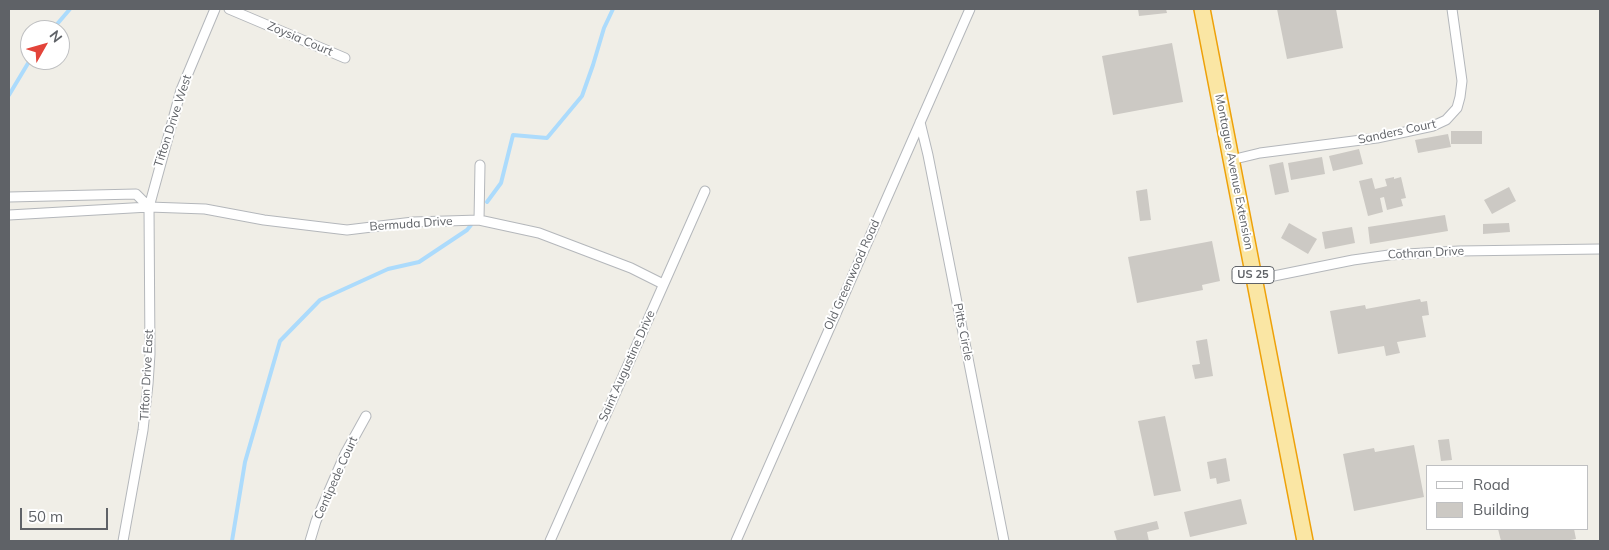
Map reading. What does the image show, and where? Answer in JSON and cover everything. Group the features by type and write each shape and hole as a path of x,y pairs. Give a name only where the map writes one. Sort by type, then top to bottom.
{"highway":[{"name":"Montague Avenue Extension","path":"1202,9 1305,541"}],"street":[{"name":"Tifton Drive West","path":"149,207 181,90 215,9"},
{"name":"Zoysia Court","path":"229,9 344,58"},
{"name":"Old Greenwood Road","path":"736,541 970,9"},
{"name":"Sanders Court","path":"1232,160 1260,153 1377,138 1433,126 1446,120 1457,108 1462,81 1452,9"},
{"name":"Pitts Circle","path":"920,122 1004,541"},
{"path":"479,220 480,165"},
{"name":"Saint Augustine Drive","path":"550,541 705,191"},
{"path":"9,197 136,194 149,207"},
{"name":"Bermuda Drive","path":"9,215 149,207 205,209 264,220 347,230 412,222 479,220 539,233 631,268 663,284"},
{"name":"Tifton Drive East","path":"122,541 143,430 148,384 150,354 149,207"},
{"name":"Cothran Drive","path":"1254,280 1344,262 1399,254 1459,251 1600,249"},
{"name":"Centipede Court","path":"310,541 316,521 345,454 366,416"}],"building":[{"path":"1138,9 1166,9 1167,13 1139,16"},
{"path":"1277,9 1336,9 1343,48 1287,59"},
{"path":"1172,43 1183,102 1113,115 1102,56"},
{"path":"1451,131 1482,131 1482,144 1451,144"},
{"path":"1448,134 1451,147 1418,153 1415,140"},
{"path":"1359,149 1363,164 1333,171 1329,156"},
{"path":"1322,157 1325,174 1291,180 1288,163"},
{"path":"1283,162 1289,192 1275,195 1269,165"},
{"path":"1394,177 1394,179 1401,177 1406,198 1401,199 1403,206 1387,210 1384,197 1380,198 1383,212 1368,216 1359,181 1372,178 1375,189 1387,186 1385,179"},
{"path":"1509,187 1516,201 1492,214 1484,200"},
{"path":"1147,189 1151,220 1140,221 1136,191"},
{"path":"1445,215 1448,231 1370,244 1368,227"},
{"path":"1289,223 1317,239 1308,254 1281,238"},
{"path":"1509,223 1510,232 1483,234 1483,224"},
{"path":"1352,227 1355,243 1325,249 1322,232"},
{"path":"1212,241 1220,281 1202,285 1203,290 1137,303 1128,257"},
{"path":"1420,299 1421,302 1427,301 1429,315 1422,316 1426,337 1397,342 1400,353 1386,356 1384,346 1338,354 1330,311 1365,305 1366,309"},
{"path":"1207,339 1213,376 1195,379 1192,365 1200,364 1196,341"},
{"path":"1165,416 1181,491 1154,496 1138,421"},
{"path":"1449,439 1452,460 1441,461 1438,440"},
{"path":"1414,445 1424,497 1354,511 1343,454 1374,448 1375,452"},
{"path":"1226,458 1230,481 1217,484 1216,478 1210,479 1207,462"},
{"path":"1241,499 1247,524 1190,537 1184,512"},
{"path":"1157,521 1159,529 1147,532 1149,541 1117,541 1114,531"},
{"path":"1498,530 1574,530 1576,539 1565,541 1501,541"}],"waterway":[{"path":"61,20 70,9"},
{"path":"487,202 501,183 513,135 547,138 582,96 604,28 613,9"},
{"path":"9,95 24,70"},
{"path":"232,541 245,462 280,341 320,300 388,269 419,262 467,230 471,225"}]}
